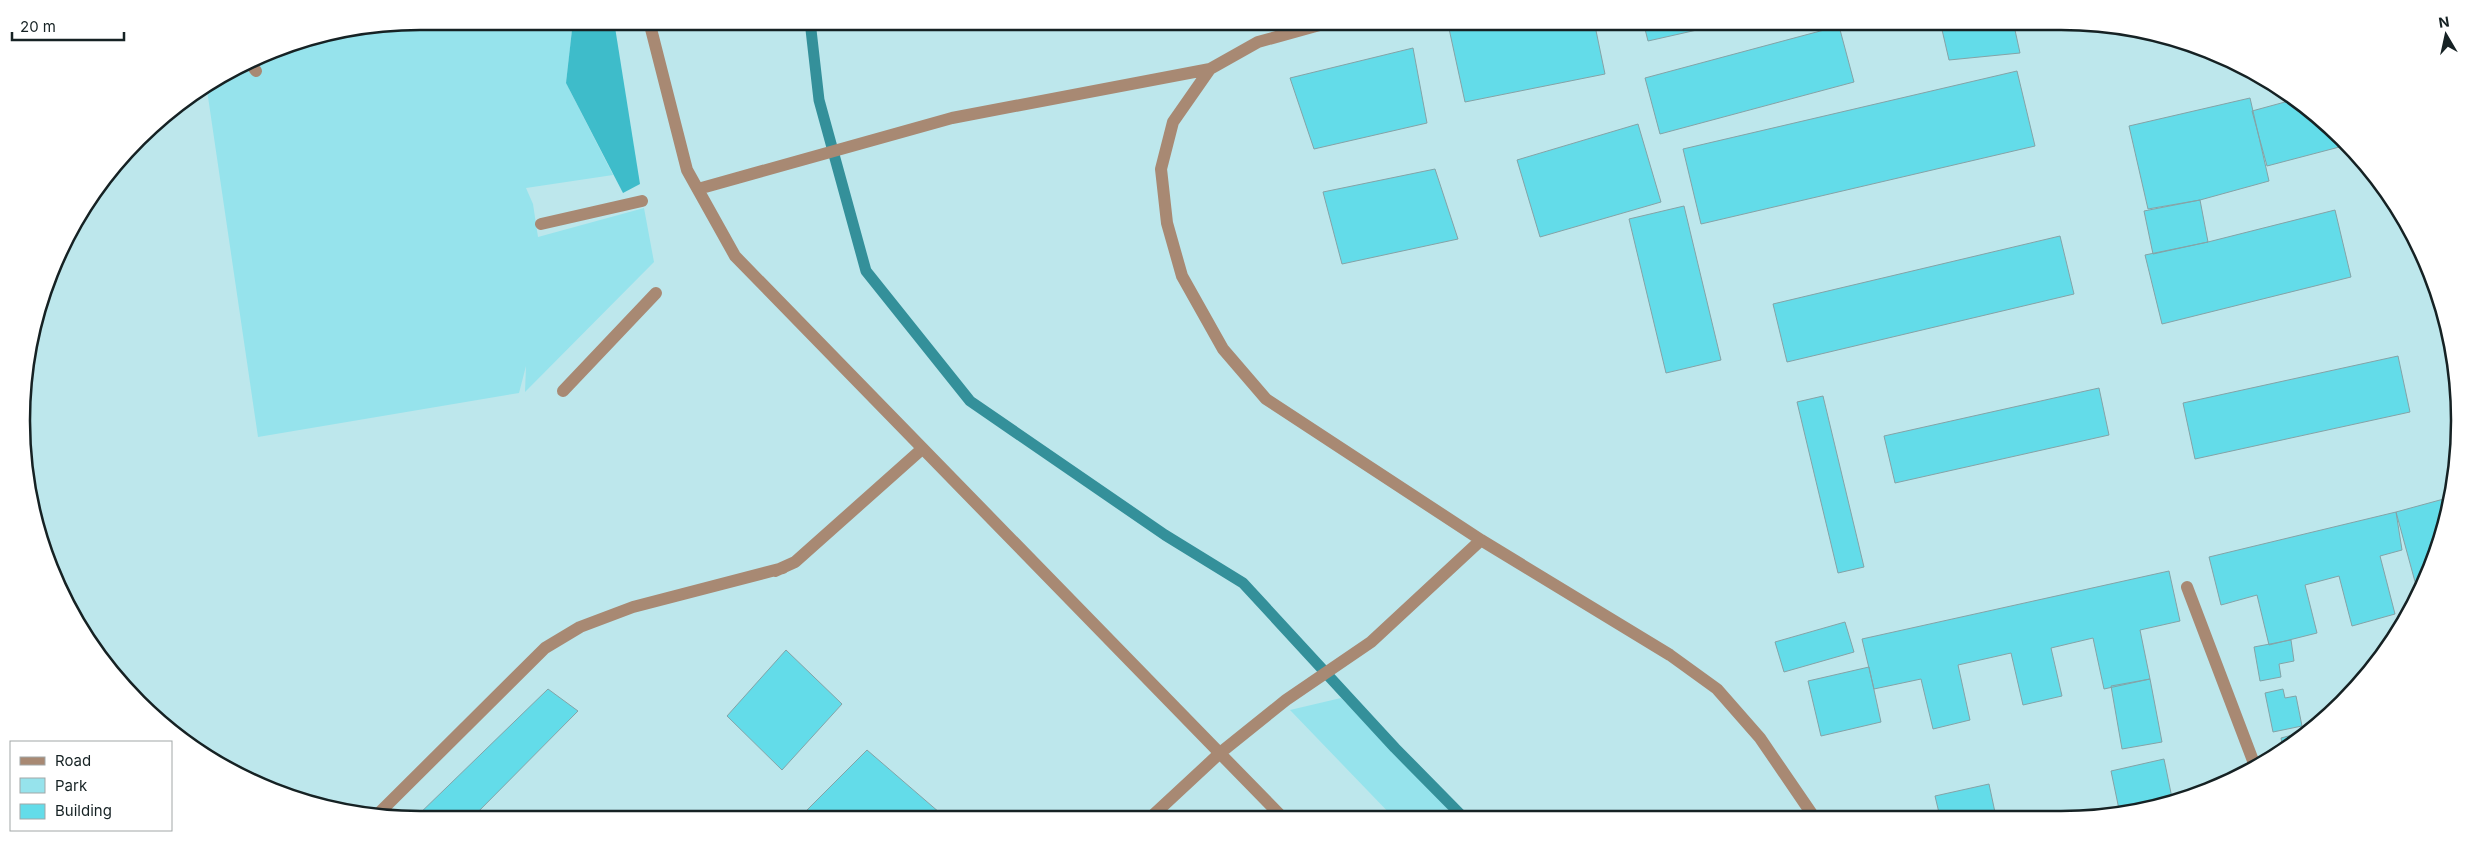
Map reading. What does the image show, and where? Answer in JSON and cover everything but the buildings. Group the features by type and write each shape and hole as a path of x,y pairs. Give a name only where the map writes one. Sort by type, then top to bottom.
{"street":[{"path":"651,30 687,170 734,256 1277,811"},
{"path":"698,189 952,118 1210,69 1258,42 1301,30"},
{"path":"1210,69 1174,122 1161,169 1167,224 1182,276 1222,349 1266,399 1481,540 1670,655 1717,689 1760,738 1810,811"},
{"path":"541,224 642,201"},
{"path":"563,391 656,293"},
{"path":"383,809 545,648 580,627 633,607 783,568 795,562 922,449"},
{"path":"1158,811 1220,753 1286,700 1371,642 1481,540"},
{"path":"2187,587 2253,761"}],"shaded area":[{"path":"420,30 2060,30 2111,33 2162,43 2233,70 2256,82 2298,111 2337,144 2354,163 2399,225 2411,248 2430,295 2438,319 2448,370 2451,420 2450,446 2448,471 2438,522 2421,570 2399,616 2354,678 2318,714 2277,745 2233,771 2162,798 2111,808 2060,811 420,811 370,808 319,798 248,771 204,745 144,697 111,658 82,616 70,593 43,522 33,471 30,420 31,395 33,370 43,319 70,248 96,204 144,144 204,96 248,70 319,43 370,33"},
{"path":"572,30 615,30 640,184 623,193 566,83"}],"green space":[{"path":"420,30 572,30 566,83 613,175 526,188 533,204 538,237 644,208 654,262 525,392 526,366 519,393 258,437 208,94 248,70 295,51 319,43 370,33"},
{"path":"1341,698 1450,811 1387,811 1290,710"}],"waterway":[{"path":"811,30 819,100 866,271 970,401 1165,535 1243,583 1395,748 1457,811"}]}
